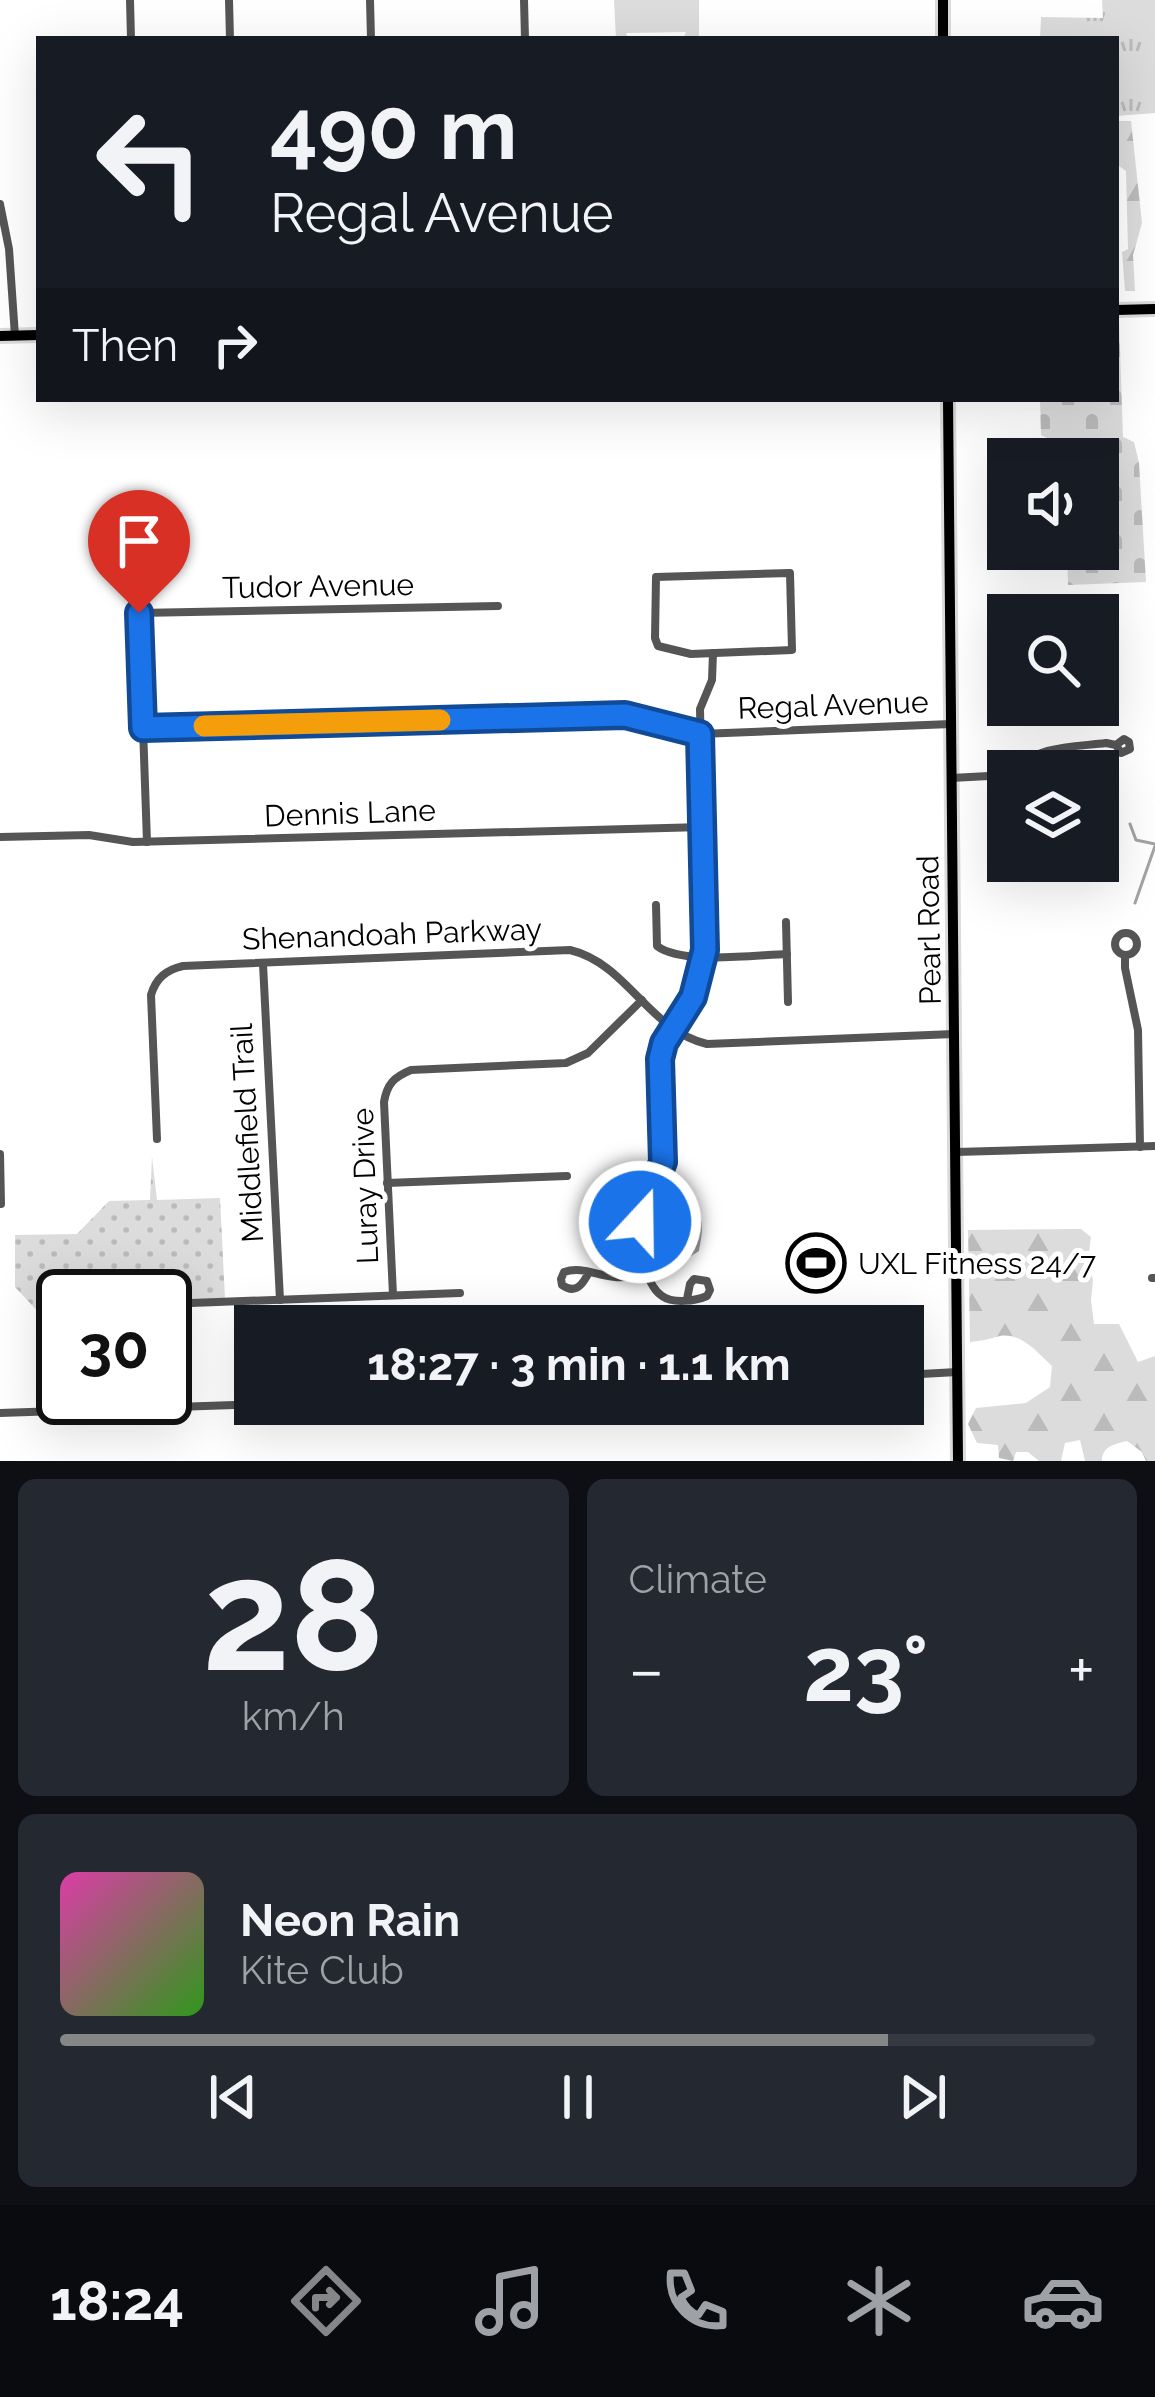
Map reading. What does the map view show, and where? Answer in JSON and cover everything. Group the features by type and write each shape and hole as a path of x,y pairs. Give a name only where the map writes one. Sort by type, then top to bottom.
{"main road":[{"path":"943,0 944,36"},
{"path":"1119,310 1155,309"},
{"path":"0,336 36,335"},
{"name":"Pearl Road","path":"948,402 958,1461"}],"street":[{"path":"130,0 131,36"},
{"path":"229,0 230,36"},
{"path":"370,0 371,36"},
{"path":"524,0 525,36"},
{"path":"0,204 9,249 15,336"},
{"path":"790,573 792,650 713,653 692,654 658,646 656,577 790,573"},
{"name":"Tudor Avenue","path":"143,728 139,613 498,606"},
{"path":"687,1299 663,1298 647,1271 640,1222 663,1162 660,1059 671,1029 693,997 704,956 700,709 712,680 713,653"},
{"name":"Regal Avenue","path":"143,728 625,715 700,734 951,724"},
{"path":"143,728 146,842"},
{"path":"1062,750 1106,742 1116,745"},
{"path":"951,778 987,776"},
{"name":"Dennis Lane","path":"0,837 89,836 146,842 703,827"},
{"path":"656,905 659,950 704,956 787,954"},
{"path":"786,922 788,1002"},
{"name":"Shenandoah Parkway","path":"158,1139 151,995 161,976 183,966 570,950 601,961 671,1029"},
{"path":"1125,956 1138,1030 1140,1147"},
{"name":"Middlefield Trail","path":"262,964 280,1300"},
{"name":"Luray Drive","path":"394,1295 384,1102 394,1078 411,1070 566,1063 588,1053 642,1000"},
{"path":"671,1029 706,1044 954,1034"},
{"path":"956,1153 1155,1146"},
{"path":"0,1154 1,1204"},
{"path":"387,1184 567,1176"},
{"path":"589,1272 622,1277 647,1271"},
{"path":"192,1303 460,1293"},
{"path":"924,1374 957,1372"},
{"path":"192,1407 234,1405"},
{"path":"0,1413 36,1413"}],"green space":[{"path":"614,0 699,0 699,36 684,36 686,32 616,36"},
{"path":"1102,0 1155,0 1155,113 1119,116 1119,36 1040,36 1041,17 1103,18"},
{"path":"1119,121 1131,121 1142,223 1133,255 1135,291 1125,291 1122,252 1128,249 1126,171 1119,166"},
{"path":"1119,321 1123,437 1134,442 1139,463 1146,582 1068,585 1068,570 1119,570 1119,438 1041,435 1040,402 1119,402"},
{"path":"152,1157 157,1200 220,1198 225,1299 192,1300 192,1269 36,1269 36,1310 15,1287 15,1235 77,1234 109,1201 150,1200"},
{"path":"1081,1229 1091,1237 1088,1260 1094,1324 1119,1324 1138,1362 1155,1356 1155,1461 1146,1461 1127,1441 1107,1449 1102,1461 1085,1461 1080,1440 1065,1443 1061,1461 1039,1461 1028,1452 1016,1452 1013,1461 999,1458 998,1445 977,1443 968,1424 976,1408 1026,1403 1050,1387 1052,1366 1015,1337 970,1342 968,1230"}],"shaded area":[{"path":"686,1205 701,1218 699,1251 666,1258 658,1245 668,1208"}],"waterway":[{"path":"1130,824 1136,840 1155,844"},
{"path":"1135,903 1155,846"}],"slow traffic":[{"path":"204,726 440,720"}],"place":[{"name":"UXL Fitness 24/7","path":"816,1263"}],"route":[{"path":"139,613 143,728 625,715 700,734 705,950 693,997 671,1029 660,1059 663,1162 640,1222"}]}
